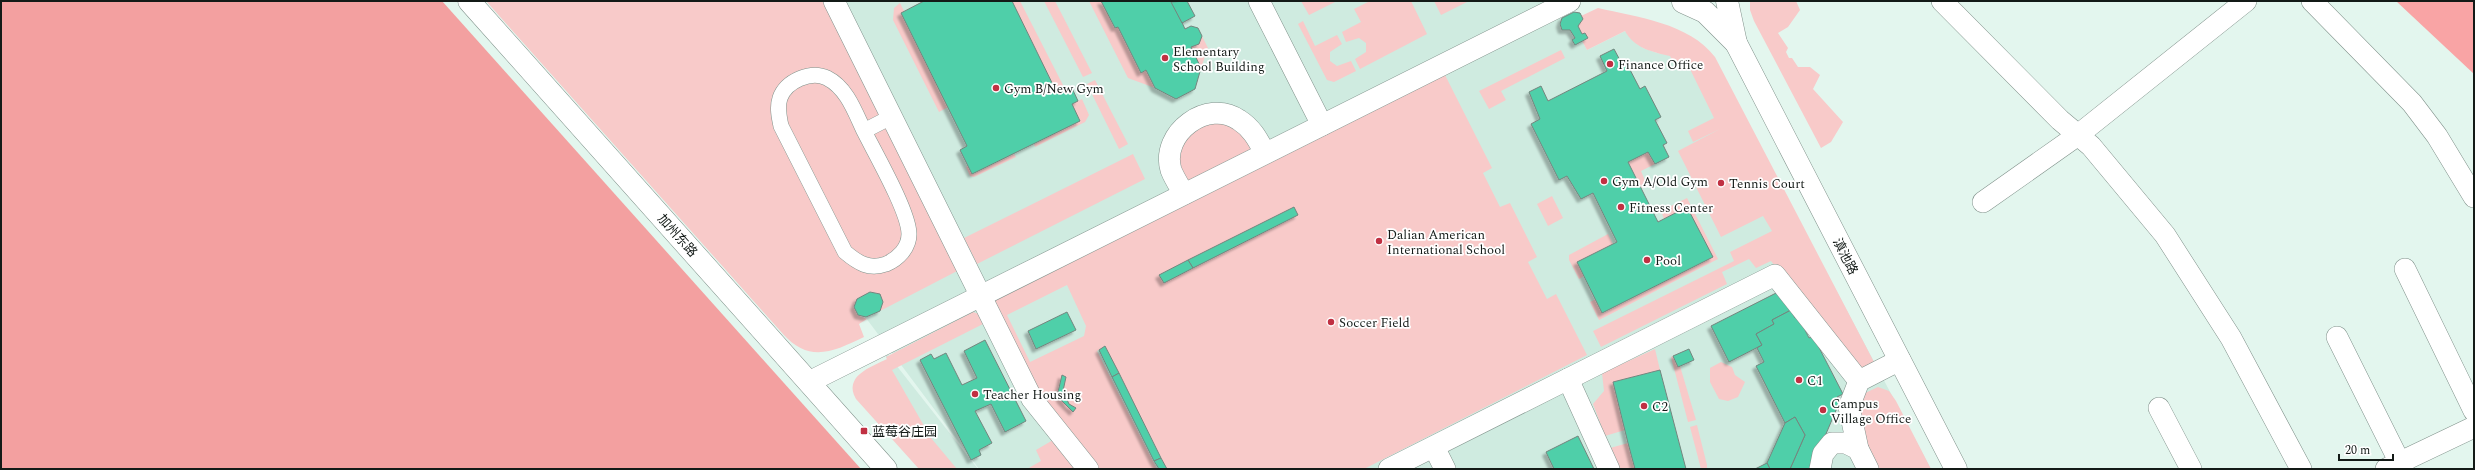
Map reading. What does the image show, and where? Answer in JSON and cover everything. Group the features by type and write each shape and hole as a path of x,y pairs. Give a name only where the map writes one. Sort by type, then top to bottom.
{"street":[{"name":"加州东路","path":"469,1 886,469"},
{"path":"834,1 1032,399 1088,469"},
{"path":"1259,1 1322,125"},
{"path":"809,382 1570,1"},
{"path":"1681,1 1705,12 1736,43"},
{"path":"1727,1 1736,43"},
{"path":"1942,1 2060,120 2091,146 2180,256 2231,338 2301,469"},
{"path":"1984,202 2078,135 2246,1"},
{"path":"2312,1 2412,103 2437,136 2474,197"},
{"name":"滇池路","path":"1736,43 1956,469"},
{"path":"817,75 826,78 846,95 864,131 904,215 909,234 904,250 898,257 882,265 870,267 862,265 845,252 783,130 779,116 780,99 792,84 804,77 817,75"},
{"path":"1184,194 1171,169 1170,154 1174,140 1183,128 1195,118 1209,114 1224,114 1238,119 1250,128 1265,153"},
{"path":"864,131 891,117"},
{"path":"2405,269 2474,411"},
{"path":"1389,469 1776,275 1859,381"},
{"path":"2337,337 2396,467 2474,427"},
{"path":"1868,469 1858,448 1849,408 1859,381 1900,360"},
{"path":"1568,379 1609,469"},
{"path":"2159,408 2191,469"},
{"path":"1820,469 1823,454 1832,443 1846,443 1858,448"},
{"path":"1434,446 1446,469"}],"shaded area":[{"path":"1,1 442,1 861,469 1,469"},
{"path":"486,1 827,1 961,269 880,311 883,302 880,294 870,292 857,299 854,307 858,315 867,319 859,324 864,337 842,347 822,352 812,352 802,349 783,334"},
{"name":"Dalian American International School","path":"827,1 1562,1 1587,50 1625,31 1643,48 1657,53 1682,57 1802,226 1931,469 979,469 866,318 858,315 854,307"},
{"path":"1012,1 1020,1 1065,89 1057,93"},
{"path":"1044,1 1055,1 1092,73 1083,77"},
{"path":"1089,1 1101,1 1115,28 1118,27 1141,73 1146,70 1155,88 1128,78"},
{"path":"1301,1 1337,1 1309,15"},
{"path":"1370,1 1411,1 1427,34 1360,69 1355,59 1366,52 1366,43 1359,38 1346,42 1342,32 1361,22 1354,9"},
{"path":"1434,1 1469,1 1441,15"},
{"path":"1750,1 1796,1 1800,10 1788,27 1778,33 1788,48 1786,52 1789,58 1792,58 1798,67 1810,67 1820,75 1813,89 1843,122 1831,142 1821,148 1754,21 1750,10"},
{"path":"2396,1 2474,1 2474,74"},
{"path":"900,3 904,11 901,13 948,107 939,112 893,20 894,8"},
{"path":"1598,8 1645,18 1677,29 1691,36 1715,57 1874,362 1867,370 1854,368 1771,261 1756,268 1749,259 1722,272 1727,284 1601,347 1593,331 1734,261 1730,252 1772,231 1763,216 1721,237 1678,151 1720,129 1693,142 1688,131 1714,118 1687,63 1681,66 1675,65 1670,56 1650,51 1638,45 1633,42 1625,31 1587,50 1582,41 1588,38 1585,33 1582,34 1578,26 1583,19 1581,16"},
{"path":"1303,21 1315,46 1337,35 1342,44 1330,52 1330,61 1337,66 1351,61 1356,71 1334,82 1327,80 1298,24"},
{"path":"1202,36 1208,48 1201,68 1191,47 1199,43"},
{"path":"1561,50 1565,58 1501,91 1506,100 1489,109 1479,91"},
{"path":"1444,73 1492,168 1483,173 1500,207 1510,203 1537,257 1528,262 1547,299 1556,294 1587,355 1364,469 1167,469 1105,346 1097,351 1157,469 1097,469 1038,396 992,302","holes":["1294,207 1298,215 1164,283 1160,274","1067,285 1086,326 1084,336 1030,362 1007,315"]},
{"path":"1095,80 1128,144 1119,149 1087,84"},
{"path":"1082,99 1089,115 1085,122 1035,147 1034,144 1080,121 1072,104"},
{"path":"1224,114 1265,153 1184,194 1174,140"},
{"path":"1648,152 1655,164 1641,171 1647,185 1642,188 1628,162"},
{"path":"1014,154 1016,157 974,177 970,176 966,167 968,166 973,174"},
{"path":"1133,154 1145,179 977,264 964,238"},
{"path":"1552,196 1563,218 1548,226 1537,204"},
{"path":"1687,198 1718,259 1599,320 1590,302 1596,299 1603,313 1712,257 1687,207 1664,219 1661,211"},
{"path":"1608,234 1613,244 1577,262 1584,276 1579,279 1569,260 1569,255"},
{"path":"973,312 979,314 987,322 892,370 931,438 957,469 919,469 856,399 853,391 853,384 861,373 887,359 886,357"},
{"path":"881,346 978,469 951,469 881,389 892,370"},
{"path":"1655,349 1660,370 1613,382 1625,430 1605,436 1593,404 1604,391 1602,373"},
{"path":"1673,356 1680,366 1696,420 1688,422 1671,357"},
{"path":"1721,362 1732,367 1735,375 1745,382 1738,397 1728,401 1719,399 1710,382 1710,368"},
{"path":"1878,387 1889,391 1896,401 1931,469 1875,469 1868,455 1857,405 1865,393"},
{"path":"1697,425 1707,469 1701,469 1690,427"},
{"path":"1053,440 1077,469 1027,469 1041,461 1036,450"},
{"path":"1628,443 1635,469 1618,469 1610,448"}],"building":[{"name":"Gym B/New Gym","path":"924,1 1012,1 1057,93 1071,86 1078,101 1072,104 1080,121 972,174 960,150 967,146 901,13"},
{"name":"Elementary School Building","path":"1101,1 1172,1 1185,29 1191,26 1198,28 1202,36 1199,44 1191,47 1201,68 1195,89 1176,99 1155,88 1146,70 1141,73 1118,27 1115,28"},
{"path":"1187,1 1195,16 1182,23 1171,2"},
{"path":"1574,12 1580,13 1583,19 1578,26 1582,34 1585,33 1588,38 1575,45 1572,40 1575,38 1570,30 1562,30 1560,24 1562,18"},
{"name":"Gym A/Old Gym","path":"1614,49 1622,64 1626,62 1640,89 1645,86 1661,117 1655,120 1667,143 1663,145 1669,157 1655,164 1648,152 1628,162 1658,222 1687,207 1713,257 1602,313 1577,262 1617,242 1593,193 1581,199 1567,176 1559,180 1531,124 1540,119 1529,92 1541,86 1548,101 1607,71 1600,56"},
{"path":"1294,207 1298,215 1193,268 1188,260"},
{"path":"1188,260 1193,268 1164,283 1159,275"},
{"path":"1784,289 1798,316 1795,318 1791,310 1772,320 1774,324 1756,334 1762,345 1729,362 1711,326"},
{"path":"870,292 880,294 883,302 880,311 866,317 858,315 854,307 857,299"},
{"name":"C1","path":"1791,310 1795,318 1798,316 1809,338 1813,336 1843,394 1837,397 1840,401 1811,469 1790,469 1805,435 1795,417 1785,423 1756,366 1764,362 1757,348 1762,345 1756,334 1774,324 1772,320"},
{"path":"1067,312 1076,330 1036,349 1028,331"},
{"name":"Teacher Housing","path":"985,340 1026,421 1005,432 991,404 975,411 992,443 979,450 981,455 971,460 920,360 931,354 934,359 946,353 962,385 977,378 964,351"},
{"path":"1105,346 1119,373 1112,377 1099,350"},
{"path":"1689,349 1694,360 1678,367 1673,356"},
{"name":"C2","path":"1660,370 1686,469 1635,469 1628,443 1613,382"},
{"path":"1119,373 1161,458 1154,461 1112,377"},
{"path":"1062,375 1066,377 1063,391 1069,404 1076,408 1073,412 1061,400 1058,392"},
{"path":"1795,417 1805,435 1790,469 1770,469 1767,463 1785,423"},
{"path":"1578,436 1594,469 1554,469 1546,452"},
{"path":"1161,458 1167,469 1159,469 1154,461"},
{"path":"1767,463 1770,469 1755,469"}],"place":[{"name":"Elementary School Building","path":"1165,58"},
{"name":"Finance Office","path":"1610,64"},
{"name":"Gym B/New Gym","path":"996,88"},
{"name":"Gym A/Old Gym","path":"1604,181"},
{"name":"Tennis Court","path":"1721,183"},
{"name":"Fitness Center","path":"1621,207"},
{"name":"Dalian American International School","path":"1379,241"},
{"name":"Pool","path":"1647,260"},
{"name":"Soccer Field","path":"1331,322"},
{"name":"C1","path":"1799,380"},
{"name":"Teacher Housing","path":"975,394"},
{"name":"C2","path":"1644,406"},
{"name":"Campus Village Office","path":"1823,410"},
{"name":"蓝莓谷庄园","path":"864,431"}]}
